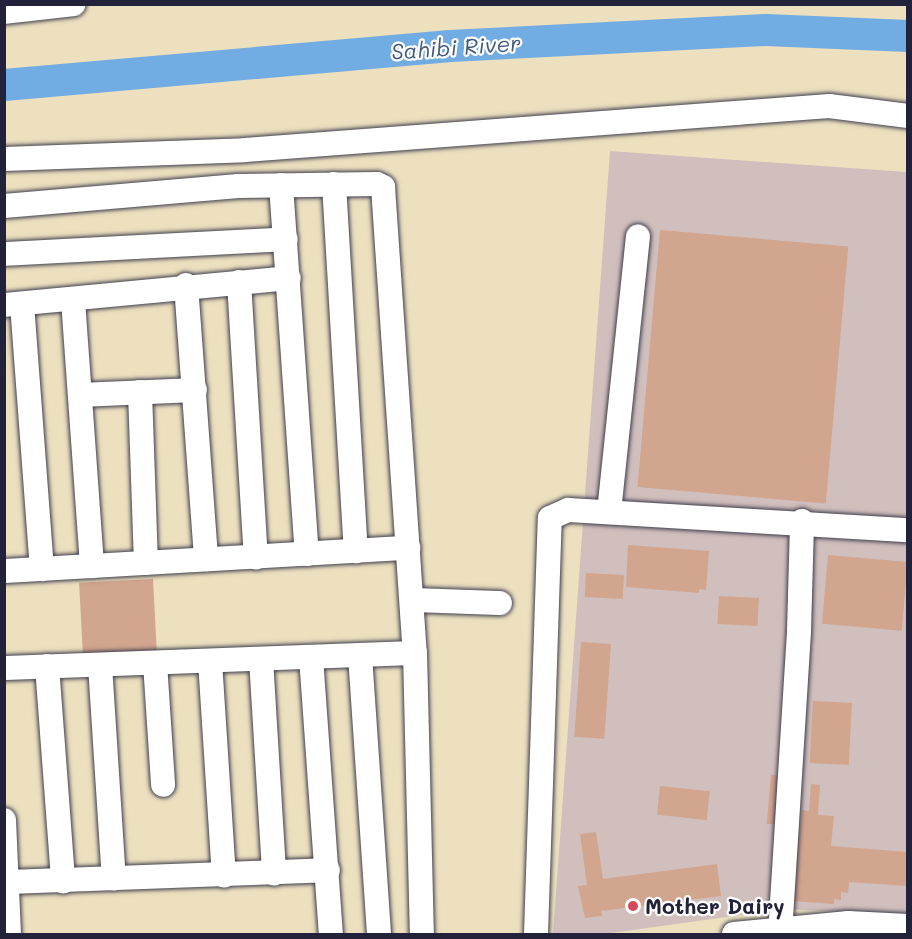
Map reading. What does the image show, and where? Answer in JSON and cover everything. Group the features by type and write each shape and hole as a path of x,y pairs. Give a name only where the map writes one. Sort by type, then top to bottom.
{"street":[{"path":"4,12 74,4"},
{"path":"4,159 245,150 829,106 908,116"},
{"path":"334,184 356,551"},
{"path":"4,206 282,185 377,184 384,192 415,653 422,934"},
{"path":"282,185 307,554"},
{"path":"609,512 638,237"},
{"path":"4,254 286,239"},
{"path":"42,569 14,305 73,300 186,285 289,278"},
{"path":"239,282 256,557"},
{"path":"186,285 207,559"},
{"path":"73,300 92,566"},
{"path":"80,395 195,390"},
{"path":"140,392 146,563"},
{"path":"536,934 547,526 558,513 568,510 802,521 908,530"},
{"path":"769,932 798,642 802,521"},
{"path":"4,571 408,548"},
{"path":"412,600 500,603"},
{"path":"4,668 415,653"},
{"path":"360,655 378,934"},
{"path":"311,657 328,870 330,934"},
{"path":"261,659 274,874"},
{"path":"210,661 224,876"},
{"path":"155,663 163,785"},
{"path":"100,665 114,879"},
{"path":"46,666 63,881"},
{"path":"4,820 9,934"},
{"path":"7,882 224,876 328,870"},
{"path":"734,934 878,930 908,926"}],"shaded area":[{"path":"610,151 907,172 907,915 783,909 604,934 553,934"}],"building":[{"path":"660,230 848,246 826,503 638,487"},
{"path":"628,545 709,551 706,590 699,589 699,593 626,587"},
{"path":"828,555 908,562 902,631 822,624"},
{"path":"586,573 624,575 623,599 585,597"},
{"path":"153,579 157,655 83,659 79,583"},
{"path":"719,596 759,598 757,626 718,624"},
{"path":"581,642 611,644 604,739 574,737"},
{"path":"813,701 852,703 849,765 810,763"},
{"path":"771,775 783,776 779,825 767,824"},
{"path":"811,784 820,785 818,815 834,816 831,846 908,852 908,886 849,882 848,893 841,892 841,900 834,899 834,904 793,901 802,810 809,811"},
{"path":"660,786 710,791 707,820 657,815"},
{"path":"596,832 603,879 717,864 721,896 601,911 602,916 585,918 578,886 587,885 580,834"}],"waterway":[{"name":"Sahibi River","path":"4,85 450,46 766,30 908,36"}],"place":[{"name":"Mother Dairy","path":"633,906"}]}
